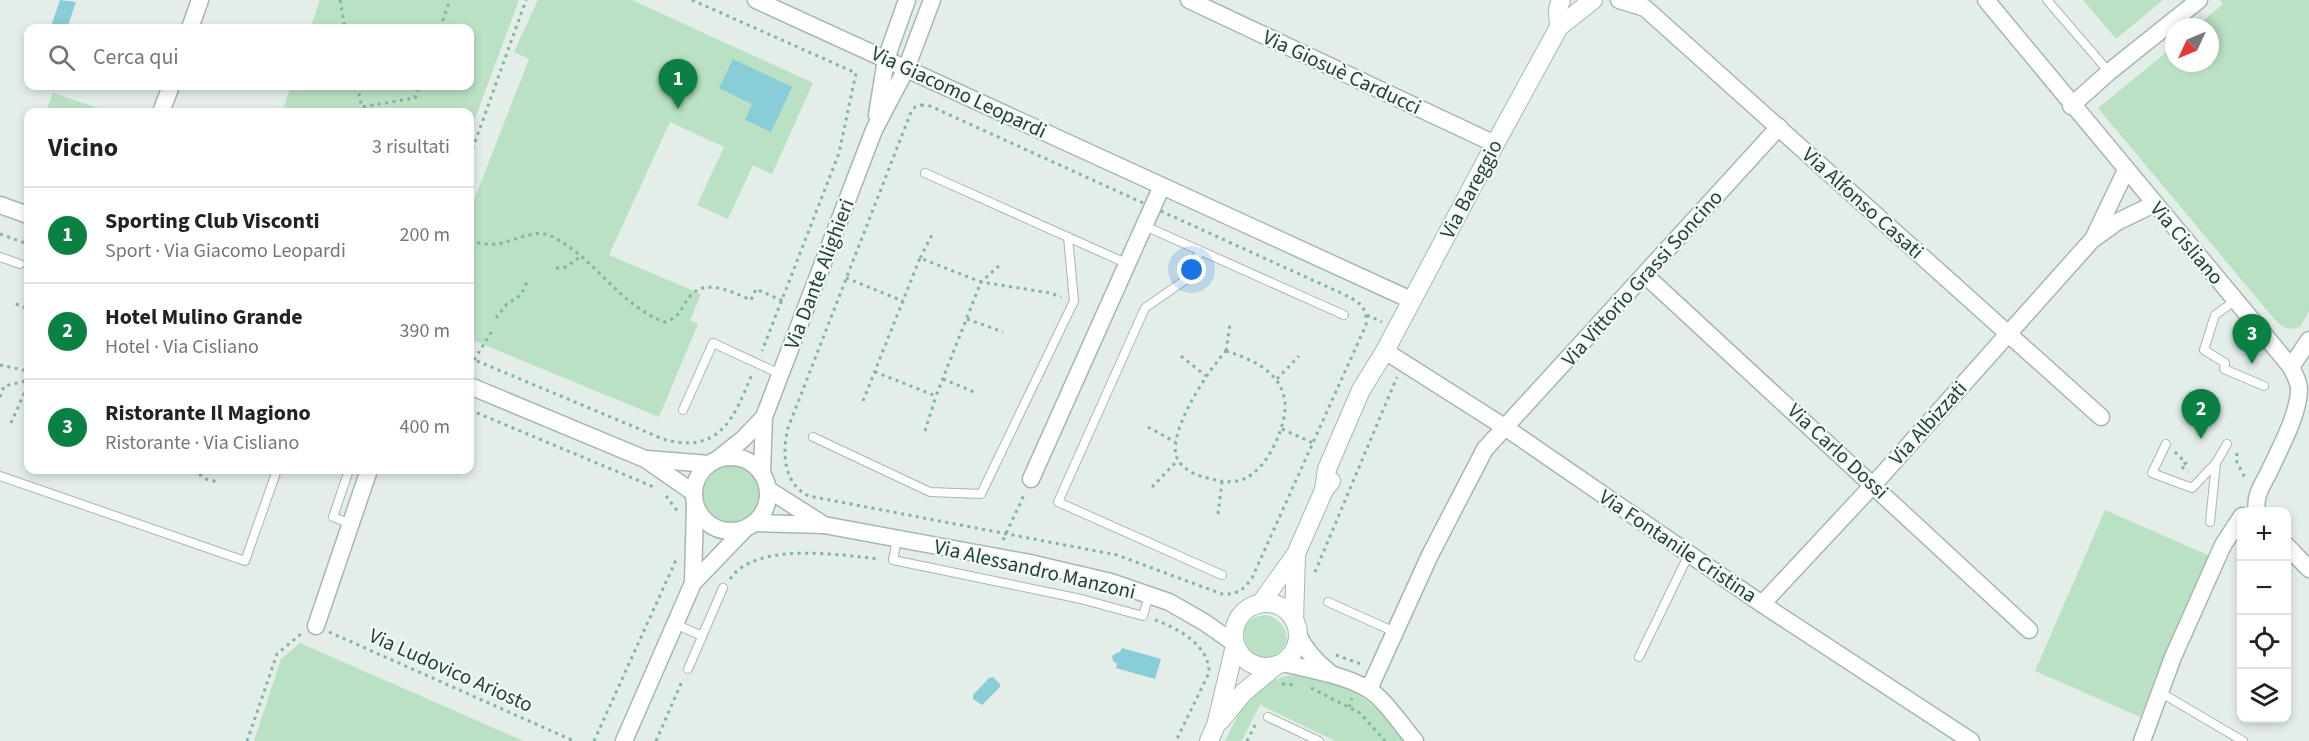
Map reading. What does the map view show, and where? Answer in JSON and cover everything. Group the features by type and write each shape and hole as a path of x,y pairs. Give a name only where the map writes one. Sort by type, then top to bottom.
{"street":[{"path":"191,24 200,0"},
{"name":"Via Giacomo Leopardi","path":"756,0 1411,300"},
{"name":"Via Dante Alighieri","path":"874,130 886,59 907,0"},
{"name":"Via Dante Alighieri","path":"762,473 764,417 874,130 906,69 932,0"},
{"name":"Via Giosuè Carducci","path":"1189,0 1495,144"},
{"name":"Via Bareggio","path":"1559,27 1558,9 1561,0"},
{"name":"Via Bareggio","path":"1213,733 1235,645 1233,634 1239,617 1245,610 1261,603 1296,554 1324,490 1327,469 1361,390 1385,351 1559,27 1593,0"},
{"name":"Via Alfonso Casati","path":"1619,0 1645,8 2101,417"},
{"name":"Via Cisliano","path":"1986,0 2291,367 2299,389 2297,399 2281,448 2254,507"},
{"path":"2072,105 2109,72 2199,0"},
{"path":"163,108 169,90"},
{"name":"Via Vittorio Grassi Soncino","path":"1363,687 1395,632 1430,555 1485,449 1506,429 1779,127"},
{"name":"Via Albizzati","path":"2092,240 2126,170"},
{"path":"1031,479 1162,186"},
{"name":"Via Albizzati","path":"1762,604 1874,484 2092,240 2117,222 2154,204"},
{"path":"0,205 24,214"},
{"name":"Via Carlo Dossi","path":"1645,275 1874,484 2029,630"},
{"path":"2291,367 2309,340"},
{"name":"Via Fontanile Cristina","path":"1385,351 1506,429 1762,604 1971,741"},
{"path":"474,388 645,459 694,499 705,520 720,530 732,531 750,526"},
{"name":"Via Dante Alighieri","path":"714,461 743,440 764,417"},
{"path":"624,741 693,583 766,508 768,490 762,473 750,462 735,457 714,461 645,459"},
{"path":"693,583 696,482 714,461"},
{"path":"316,626 368,474"},
{"name":"Via Alessandro Manzoni","path":"768,490 824,525"},
{"path":"2142,741 2156,690 2223,545 2237,522"},
{"name":"Via Alessandro Manzoni","path":"750,526 824,525 996,557 1111,582 1169,602 1204,622 1235,645"},
{"path":"2291,550 2309,569"},
{"name":"Via Bareggio","path":"1213,733 1243,693 1278,671 1294,651 1296,554"},
{"path":"1261,603 1280,606 1296,627 1306,650 1317,663 1334,676"},
{"path":"1235,645 1243,658 1258,667 1334,676 1363,687 1377,696 1415,741"}],"lane":[{"path":"2047,0 2109,72"},
{"path":"925,173 1128,264"},
{"path":"1145,226 1344,315"},
{"path":"813,437 930,492 981,494 1074,301 1068,237"},
{"path":"1200,250 1188,278 1144,308 1058,502 1222,575"},
{"path":"0,257 20,264"},
{"path":"2236,300 2215,315 2204,350 2225,363 2224,369 2264,386"},
{"path":"683,410 713,343 780,375"},
{"path":"2166,444 2152,473 2192,488 2216,463 2227,444"},
{"path":"2210,522 2216,463"},
{"path":"0,476 245,561 276,474"},
{"path":"348,474 333,518 351,524"},
{"path":"897,539 893,560 1081,599 1143,616 1149,595"},
{"path":"1639,657 1689,554"},
{"path":"688,669 723,588"},
{"path":"1328,602 1395,632"},
{"path":"675,624 702,636"},
{"path":"2156,690 2243,741"},
{"path":"1264,715 1319,741"}],"path":[{"path":"340,0 344,24"},
{"path":"441,24 450,0"},
{"path":"474,145 526,0"},
{"path":"474,241 497,244 539,233 549,234 581,257 640,311 665,322 673,320 682,312 691,295 702,289 717,288 751,300 756,289 783,301 839,153 856,73 692,0"},
{"path":"358,90 362,107 415,98 418,90"},
{"path":"0,234 24,243"},
{"path":"863,401 920,258 932,235"},
{"path":"556,268 566,267 581,257"},
{"path":"920,258 981,282 1050,293 1074,301"},
{"path":"925,431 942,379 981,282 999,266"},
{"path":"846,278 903,301"},
{"path":"496,318 507,304 520,295 527,282"},
{"path":"16,304 24,307"},
{"path":"1367,315 1396,329"},
{"path":"967,319 1003,332"},
{"path":"1226,351 1247,358 1265,368 1277,379 1286,399 1282,429 1264,461 1251,474 1238,481 1222,482 1194,474 1178,460 1175,442 1198,387 1214,363 1226,351 1230,324"},
{"path":"492,331 474,360 663,439 678,443 694,443 715,435 732,419 739,405"},
{"path":"1181,356 1206,376"},
{"path":"1277,379 1299,356"},
{"path":"1313,577 1393,384 1405,364"},
{"path":"0,365 24,370"},
{"path":"875,372 936,396"},
{"path":"942,379 974,392"},
{"path":"0,397 4,387 24,382"},
{"path":"11,423 24,396"},
{"path":"474,413 661,490 683,519"},
{"path":"1148,427 1175,442"},
{"path":"788,428 783,445 784,461 792,481 801,492 809,496 1117,555 1212,591"},
{"path":"1282,429 1313,443"},
{"path":"2166,444 2186,462 2181,466 2199,481"},
{"path":"2238,448 2236,460 2247,485"},
{"path":"1152,488 1178,460"},
{"path":"199,474 217,482"},
{"path":"996,557 1031,479"},
{"path":"1218,514 1222,482"},
{"path":"723,588 736,570 752,561 779,555 813,554 893,560"},
{"path":"594,741 677,556"},
{"path":"1143,616 1170,626 1185,636 1196,644 1209,662 1209,674 1176,741"},
{"path":"247,741 278,654 296,636 316,626"},
{"name":"Via Ludovico Ariosto","path":"316,626 574,741"},
{"path":"1331,654 1363,665 1363,687 1349,708"},
{"path":"656,741 688,669"},
{"path":"1278,671 1360,713 1385,741"},
{"path":"1247,741 1264,715"}],"green space":[{"path":"320,0 519,0 474,121 474,108 283,108 290,90 474,90 474,24 311,24"},
{"path":"538,0 632,0 813,83 772,174 753,165 728,219 697,205 724,147 670,122 609,255 701,294 690,320 698,324 659,417 474,341 474,200 529,59 514,52"},
{"path":"2083,0 2163,0 2116,39"},
{"path":"2220,0 2309,0 2309,311 2300,327 2292,329 2286,328 2275,320 2098,108 2165,53 2165,72 2219,72 2219,18 2207,18 2223,4"},
{"path":"53,93 98,108 47,108"},
{"path":"732,466 748,471 756,479 761,495 756,511 748,519 732,524 716,519 708,511 703,495 708,479 716,471"},
{"path":"2105,510 2210,556 2140,717 2035,671"},
{"path":"1267,615 1282,625 1287,635 1284,646 1270,658 1260,657 1252,652 1244,635 1246,625 1254,618"},
{"path":"300,643 524,741 254,741 281,659"},
{"path":"1304,673 1350,688 1382,713 1406,741 1335,741 1260,705 1242,741 1225,741 1246,703 1262,686 1273,680"}],"water":[{"path":"60,0 76,2 68,24 52,24"},
{"path":"733,59 792,87 771,132 745,120 752,104 719,88"},
{"path":"1122,648 1161,659 1155,679 1116,668 1117,664 1113,661 1112,656 1120,652"},
{"path":"993,677 1000,687 982,705 973,699 973,695 989,678"}],"place":[{"name":"Sporting Club Visconti","path":"678,109"},
{"name":"Ristorante Il Magiono","path":"2252,364"},
{"name":"Hotel Mulino Grande","path":"2201,439"}]}
